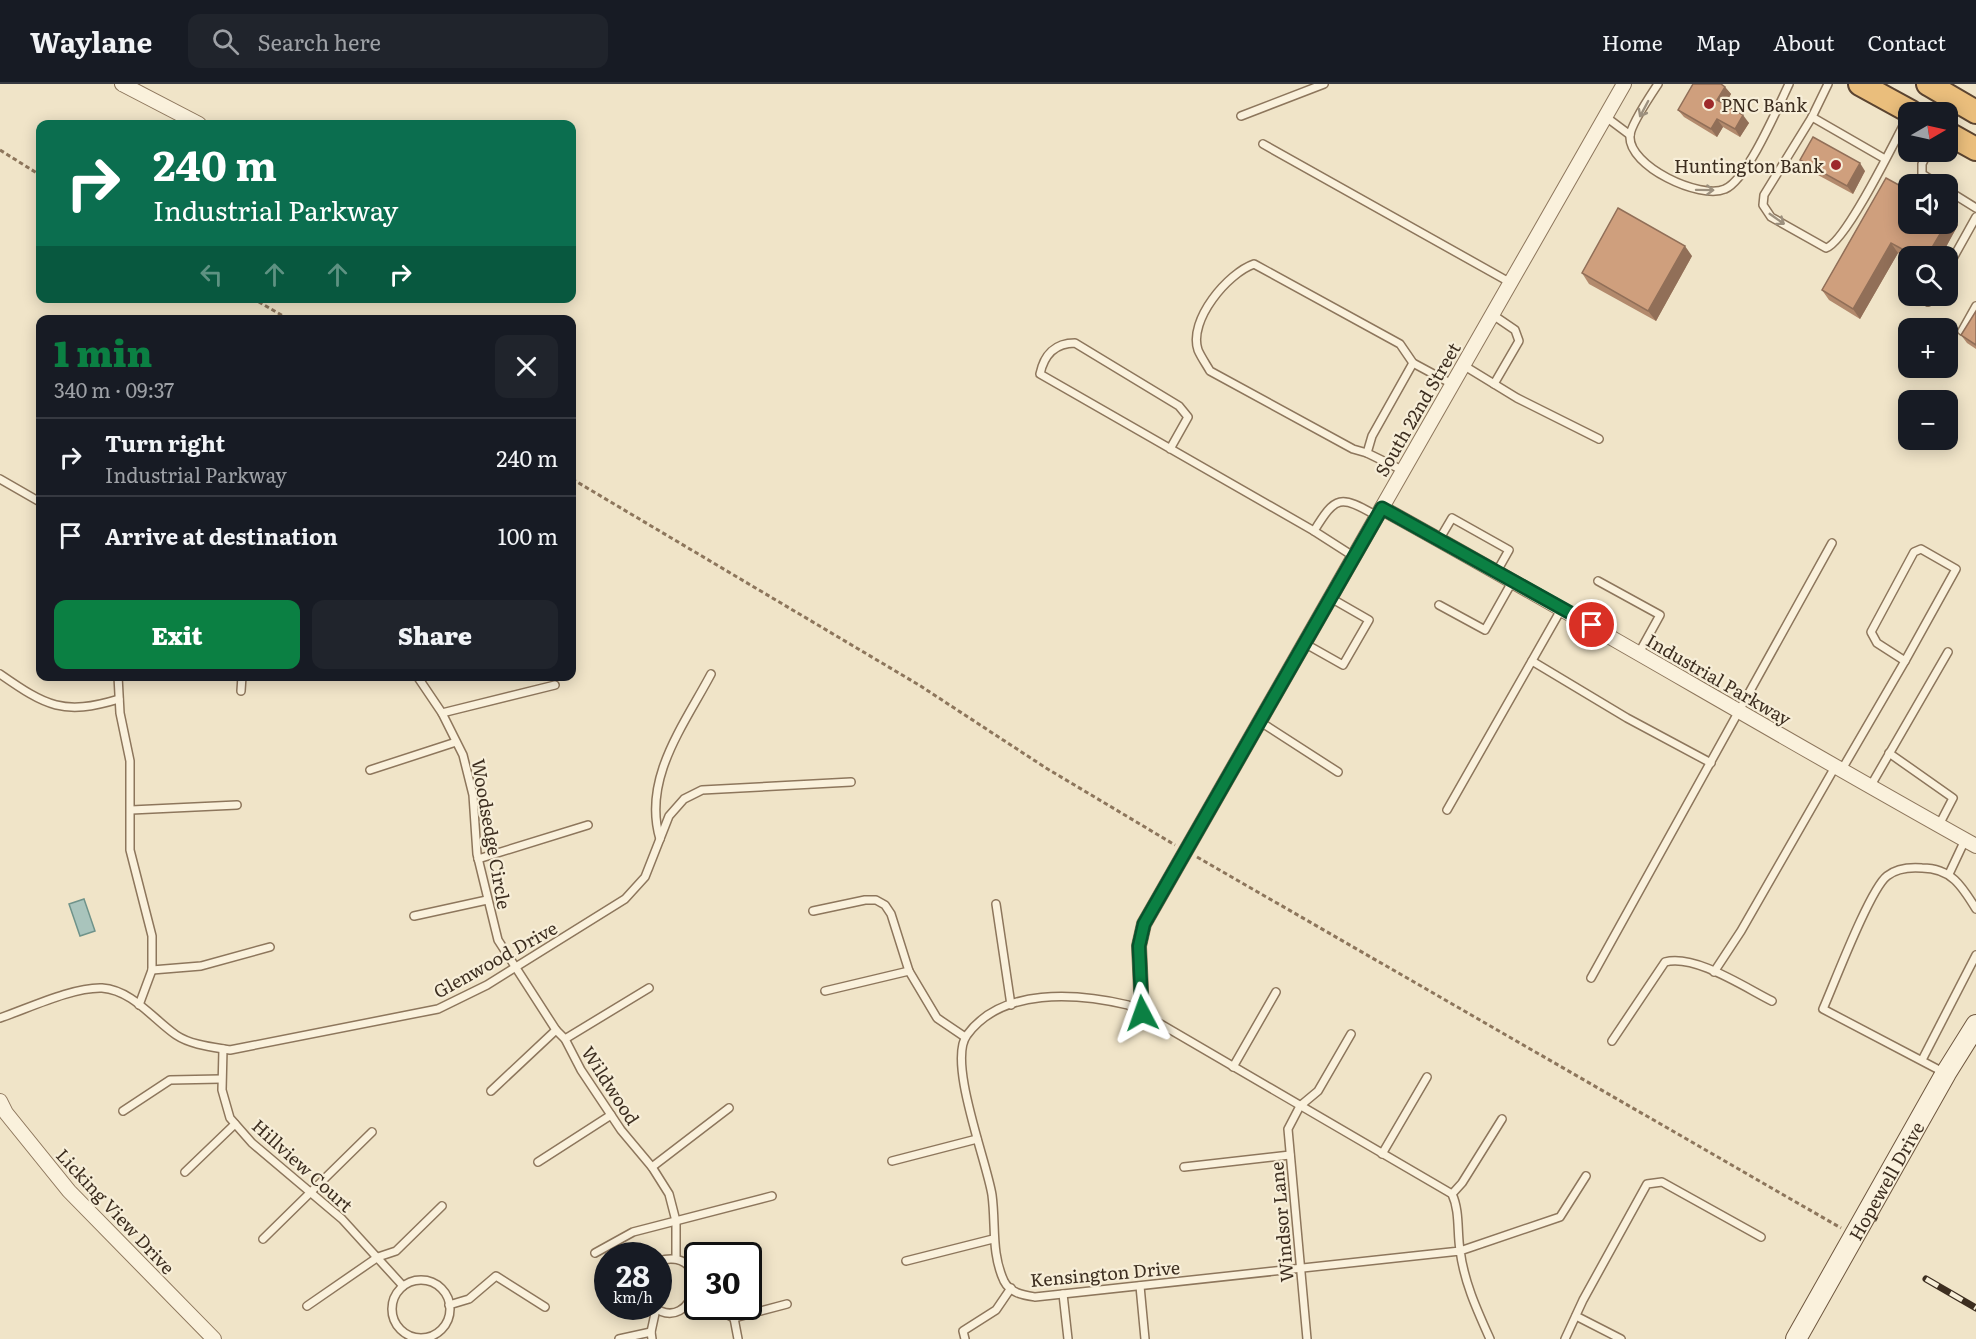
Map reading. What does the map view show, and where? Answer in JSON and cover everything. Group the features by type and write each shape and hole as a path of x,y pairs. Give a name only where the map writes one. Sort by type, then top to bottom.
{"highway":[{"path":"1860,84 1898,106"},
{"path":"1928,84 1976,112"},
{"path":"1958,139 1976,149"}],"main road":[{"name":"Hopewell Drive","path":"1796,1339 1946,1073 1976,1025"}],"street":[{"path":"122,84 192,120"},
{"name":"South 22nd Street","path":"1142,1013 1139,946 1144,924 1303,642 1624,84"},
{"name":"Industrial Parkway","path":"1379,512 1439,540 1562,608 1970,843"},
{"name":"Licking View Drive","path":"0,1101 6,1113 69,1191 214,1339"}],"lane":[{"path":"1241,116 1324,84"},
{"path":"1658,84 1630,135 1632,149 1641,161 1692,189 1725,189 1744,172 1789,84"},
{"path":"1828,84 1812,117 1764,195 1763,206 1772,217 1826,248 1834,246 1849,224 1898,135"},
{"path":"1606,117 1630,135"},
{"path":"1812,117 1885,159"},
{"path":"1263,144 1511,284"},
{"path":"1958,197 1976,208"},
{"path":"1958,249 1976,217"},
{"path":"1402,470 1353,448 1210,371 1198,349 1197,337 1202,318 1224,282 1242,268 1254,264 1400,344 1413,363 1452,384"},
{"path":"1962,331 1976,306"},
{"path":"1493,315 1515,330 1519,340 1494,384"},
{"path":"1170,448 1188,417 1179,406 1075,343 1063,343 1054,348 1042,366 1040,374 1314,531 1353,556"},
{"path":"1367,453 1372,436 1413,363"},
{"path":"1463,365 1494,384 1599,439"},
{"path":"0,478 36,500"},
{"path":"1314,531 1329,506 1339,502 1352,502 1379,512"},
{"path":"1439,540 1452,518 1509,550 1496,573"},
{"path":"1592,978 1832,543"},
{"path":"1714,972 1905,661 1956,569 1921,549 1914,552 1871,632 1877,643 1905,661"},
{"path":"1598,581 1659,615 1639,653"},
{"path":"1439,605 1485,630 1512,582"},
{"path":"1303,642 1343,665 1369,620 1329,597"},
{"path":"1447,810 1562,608"},
{"path":"1870,786 1948,652"},
{"path":"1532,661 1627,718 1711,763"},
{"path":"0,674 37,698 60,708 97,706 119,699"},
{"path":"660,839 654,819 662,766 711,674"},
{"path":"118,681 119,699 130,761 130,850 152,936 152,970 139,1005"},
{"path":"241,692 242,681"},
{"name":"Woodsedge Circle","path":"420,681 442,713 463,755 473,795 478,859 487,900 498,940 516,967"},
{"path":"442,713 555,685"},
{"path":"1259,721 1338,772"},
{"path":"370,770 456,742"},
{"path":"1889,753 1953,798 1939,825"},
{"name":"Glenwood Drive","path":"0,1018 78,991 100,988 116,990 139,1005 177,1036 204,1046 223,1048 250,1047 438,1009 516,967 625,899 645,877 669,816 684,799 702,790 851,782"},
{"path":"130,810 237,805"},
{"path":"478,859 588,825"},
{"path":"1949,874 1970,843"},
{"path":"1946,1073 1823,1009 1881,882 1887,876 1908,867 1935,868 1949,874 1963,886 1976,909"},
{"path":"414,916 487,900"},
{"path":"813,911 865,900 876,900 885,905 891,914 909,971 937,1018 964,1037 986,1013 1011,1005 1076,995 1128,1005 1452,1194 1456,1205 1460,1251 1471,1294 1490,1339"},
{"path":"996,904 1011,1005"},
{"path":"152,970 201,966 270,947"},
{"path":"1923,1060 1976,955"},
{"path":"1611,1041 1665,962 1682,959 1772,1000"},
{"name":"Wildwood","path":"516,967 556,1030 565,1039 581,1070 611,1115 652,1167 669,1194 676,1221 676,1259"},
{"path":"825,991 909,971"},
{"path":"565,1039 649,988"},
{"path":"1233,1067 1276,992"},
{"path":"491,1091 556,1030"},
{"path":"1300,1106 1318,1091 1351,1034"},
{"name":"Kensington Drive","path":"964,1037 961,1069 992,1195 993,1239 1005,1283 1019,1295 1035,1297 1460,1251 1560,1217 1586,1176"},
{"name":"Hillview Court","path":"223,1048 221,1079 225,1104 236,1124 252,1143 342,1220 403,1286"},
{"path":"1382,1154 1427,1077"},
{"path":"123,1111 170,1080 221,1079"},
{"name":"Windsor Lane","path":"1300,1106 1288,1129 1307,1339"},
{"path":"652,1167 729,1108"},
{"path":"538,1162 611,1115"},
{"path":"1452,1194 1462,1183 1502,1119"},
{"path":"185,1172 236,1124"},
{"path":"263,1239 372,1132"},
{"path":"892,1161 977,1139"},
{"path":"1184,1167 1290,1155"},
{"path":"1565,1339 1647,1184 1662,1182 1761,1237"},
{"path":"614,1242 627,1234 772,1196"},
{"path":"307,1306 378,1257 396,1251 442,1206"},
{"path":"906,1261 993,1239"},
{"path":"672,1259 684,1263"},
{"path":"449,1305 470,1299 496,1276 545,1307"},
{"path":"419,1280 427,1280 442,1289 449,1305 449,1313 442,1329 428,1338 410,1337 402,1331 393,1313 396,1294 403,1286 419,1280"},
{"path":"1140,1286 1145,1339"},
{"path":"965,1339 963,1331 996,1310 1011,1288"},
{"path":"1063,1294 1068,1339"},
{"path":"762,1311 788,1304"},
{"path":"1576,1316 1621,1339"},
{"path":"619,1339 651,1336 653,1320"},
{"path":"734,1320 738,1339"}],"path":[{"path":"0,150 36,172"},
{"path":"261,303 281,315"},
{"path":"576,481 919,686 1046,768 1186,851 1855,1236"}],"water":[{"path":"84,899 95,931 80,936 69,904"}],"building":[{"path":"1693,84 1721,84 1725,87 1717,100 1743,115 1735,129 1717,119 1711,129 1678,110"},
{"path":"1813,137 1860,163 1847,186 1800,160"},
{"path":"1886,178 1898,185 1898,234 1940,234 1933,246 1898,247 1891,243 1853,309 1822,290"},
{"path":"1618,208 1685,246 1648,311 1582,273"},
{"path":"1976,311 1976,345 1961,335"}],"railway":[{"path":"1926,1279 1976,1308"}],"place":[{"name":"PNC Bank","path":"1709,104"},
{"name":"Huntington Bank","path":"1836,165"}],"route":[{"path":"1142,1013 1139,946 1144,924 1289,666 1382,508 1592,625"}]}
